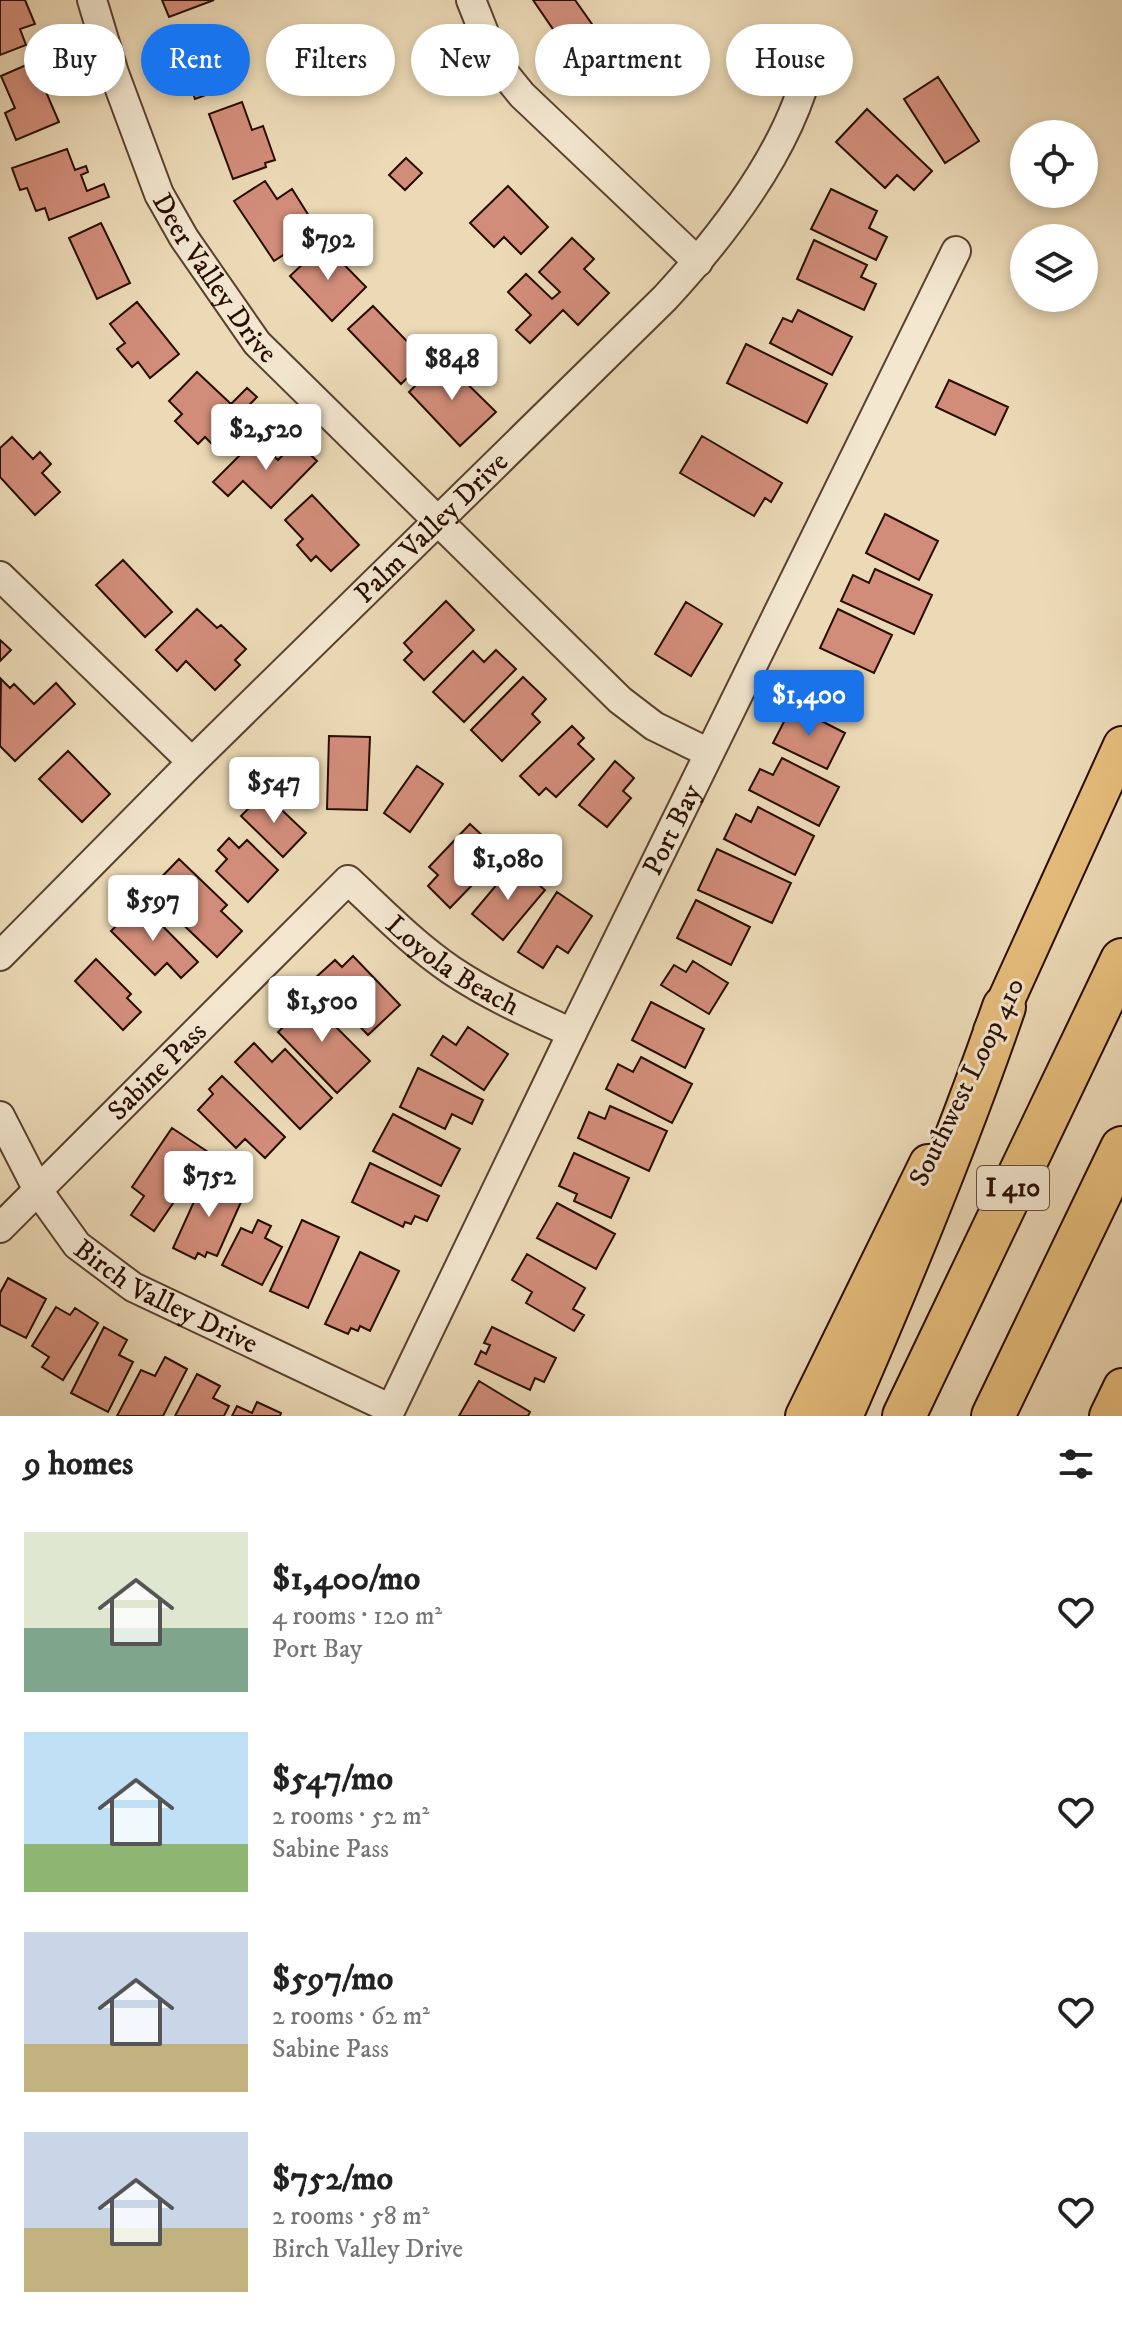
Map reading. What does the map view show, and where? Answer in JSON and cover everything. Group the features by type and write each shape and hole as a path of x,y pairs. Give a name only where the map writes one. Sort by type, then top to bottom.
{"highway":[{"name":"I 410","path":"904,1416 1122,960"},
{"path":"841,1416 913,1250 972,1100 1004,1007"},
{"name":"I 410","path":"993,1416 1122,1148"}],"main road":[{"name":"Southwest Loop 410","path":"804,1416 1004,1007 1122,745"},
{"path":"1108,1416 1122,1387"}],"street":[{"name":"Deer Valley Drive","path":"92,0 114,73 159,194 184,238 257,343 620,700 654,726 709,753"},
{"path":"471,0 496,63 522,95 698,262"},
{"name":"Palm Valley Drive","path":"0,956 192,762 665,298 698,262 769,160 799,96"},
{"name":"Port Bay","path":"391,1409 956,251"},
{"path":"0,576 192,762"},
{"name":"Loyola Beach","path":"348,880 406,935 450,969 493,996 572,1033"},
{"name":"Sabine Pass","path":"0,1228 348,880"},
{"name":"Birch Valley Drive","path":"0,1116 39,1192 77,1245 133,1287 391,1409"}],"building":[{"path":"0,0 25,0 35,24 24,24 20,29 24,46 0,55"},
{"path":"162,0 214,0 169,17"},
{"path":"533,0 575,0 592,24 549,24"},
{"path":"24,66 24,96 48,96 59,122 16,140 5,113 15,108 1,76"},
{"path":"938,77 979,141 945,163 904,99"},
{"path":"242,102 252,130 263,126 275,160 265,163 266,167 233,179 209,114"},
{"path":"867,109 932,171 914,190 897,175 885,188 836,142"},
{"path":"67,149 75,170 86,166 88,172 81,175 87,191 104,184 109,197 49,220 45,208 36,211 27,188 20,190 12,168"},
{"path":"406,158 422,173 405,190 389,175"},
{"path":"265,181 277,199 292,189 309,216 295,226 305,241 274,261 234,201"},
{"path":"508,186 548,227 521,254 504,237 494,247 470,223"},
{"path":"831,189 877,211 869,228 887,237 876,260 811,229"},
{"path":"101,223 130,283 97,299 69,238"},
{"path":"572,238 594,259 584,269 609,293 578,325 563,310 530,343 516,330 531,315 508,292 526,274 552,299 560,292 539,272"},
{"path":"814,240 867,265 861,277 876,284 864,310 797,279"},
{"path":"324,244 366,287 332,321 290,276"},
{"path":"137,302 179,354 150,378 138,362 132,367 117,349 125,343 110,324"},
{"path":"373,306 425,360 401,384 348,329"},
{"path":"798,310 852,337 832,375 770,343 783,318 792,322"},
{"path":"746,344 827,384 807,423 727,383"},
{"path":"442,359 496,412 460,446 409,392"},
{"path":"197,372 231,404 247,388 257,397 212,444 205,437 198,444 175,421 182,414 169,401"},
{"path":"949,380 1008,407 995,435 936,407"},
{"path":"702,436 782,483 771,502 765,498 754,516 680,473"},
{"path":"12,437 33,459 40,452 51,464 42,473 60,492 35,515 0,477 0,448"},
{"path":"256,439 278,460 296,441 317,461 271,508 243,481 228,496 213,482"},
{"path":"312,495 359,545 331,571 316,556 311,561 297,545 303,539 285,520"},
{"path":"885,514 938,541 919,580 866,553"},
{"path":"123,560 172,612 145,637 96,585"},
{"path":"875,569 932,595 914,634 841,601 853,575 869,583"},
{"path":"446,601 474,630 424,680 404,660 412,652 404,643"},
{"path":"686,602 722,624 691,676 655,654"},
{"path":"197,609 217,628 221,625 246,649 235,660 240,665 215,690 186,661 177,671 156,650"},
{"path":"838,609 892,635 874,673 820,648"},
{"path":"0,640 11,650 0,661"},
{"path":"496,650 516,669 464,722 433,692 473,651 484,662"},
{"path":"523,677 546,699 532,714 540,722 502,761 471,730"},
{"path":"1,679 10,688 14,684 34,704 56,683 75,704 15,761 0,746"},
{"path":"792,706 845,733 827,769 773,743"},
{"path":"572,726 584,738 578,744 594,759 556,797 546,788 539,795 520,776"},
{"path":"329,736 370,737 367,810 327,809"},
{"path":"68,751 110,794 82,822 39,779"},
{"path":"782,758 839,787 819,826 749,790 760,769 773,775"},
{"path":"615,761 634,778 623,791 631,798 607,827 579,805"},
{"path":"417,766 443,784 410,832 384,813"},
{"path":"264,793 306,833 283,857 241,816"},
{"path":"758,807 814,836 795,875 724,839 736,814 751,822"},
{"path":"470,824 502,854 450,908 428,886 438,875 429,867"},
{"path":"229,838 239,848 247,840 278,870 248,902 216,871 227,859 218,850"},
{"path":"717,849 791,883 772,923 698,890"},
{"path":"179,859 227,905 221,911 242,931 217,957 148,891"},
{"path":"514,864 545,890 503,940 472,914"},
{"path":"557,892 592,916 568,953 557,946 543,968 518,952"},
{"path":"696,900 750,927 731,965 677,938"},
{"path":"140,903 198,962 181,978 167,963 155,975 111,931"},
{"path":"353,956 400,1005 368,1035 314,979 335,960 342,967"},
{"path":"96,959 131,994 127,998 141,1012 123,1030 75,981"},
{"path":"693,961 728,983 709,1014 661,985 674,965 686,972"},
{"path":"303,994 370,1061 337,1093 278,1032 291,1020 284,1013"},
{"path":"651,1002 704,1029 685,1068 632,1040"},
{"path":"468,1027 508,1054 484,1090 431,1055 443,1036 456,1045"},
{"path":"254,1043 272,1062 285,1049 332,1098 300,1129 235,1062"},
{"path":"641,1057 692,1084 672,1123 606,1089 618,1064 633,1072"},
{"path":"418,1068 483,1100 472,1124 452,1114 445,1129 400,1107"},
{"path":"222,1076 285,1137 265,1158 245,1139 236,1148 198,1110 213,1094 209,1089"},
{"path":"610,1106 667,1131 649,1171 578,1138 589,1112 605,1119"},
{"path":"393,1114 460,1149 441,1186 373,1151"},
{"path":"172,1128 208,1152 154,1231 131,1215 144,1196 132,1187"},
{"path":"574,1153 629,1178 611,1218 574,1201 577,1194 559,1186"},
{"path":"370,1163 439,1196 427,1221 415,1216 411,1224 405,1222 403,1227 352,1202"},
{"path":"206,1175 245,1193 217,1256 207,1252 205,1257 198,1253 195,1259 173,1248"},
{"path":"557,1203 615,1234 596,1269 537,1238"},
{"path":"258,1220 271,1226 265,1238 282,1247 262,1285 222,1265 241,1228 252,1233"},
{"path":"302,1220 339,1237 308,1308 270,1291"},
{"path":"360,1252 399,1271 370,1331 360,1326 358,1331 351,1328 348,1334 325,1324"},
{"path":"527,1254 585,1288 573,1309 584,1315 574,1331 526,1303 532,1292 512,1280"},
{"path":"8,1278 46,1299 26,1338 0,1325 0,1293"},
{"path":"56,1307 70,1315 75,1308 98,1323 63,1380 42,1367 49,1357 32,1346"},
{"path":"104,1327 127,1340 119,1355 133,1362 108,1412 71,1393"},
{"path":"492,1327 556,1358 544,1382 535,1378 530,1390 475,1364 481,1351 486,1354 490,1345 484,1343"},
{"path":"165,1357 187,1369 163,1416 117,1416 141,1370 155,1376"},
{"path":"197,1374 220,1386 213,1398 229,1406 224,1416 175,1416"},
{"path":"479,1381 530,1412 528,1416 459,1416"},
{"path":"257,1402 281,1413 280,1416 232,1416 237,1406 252,1413"}]}
